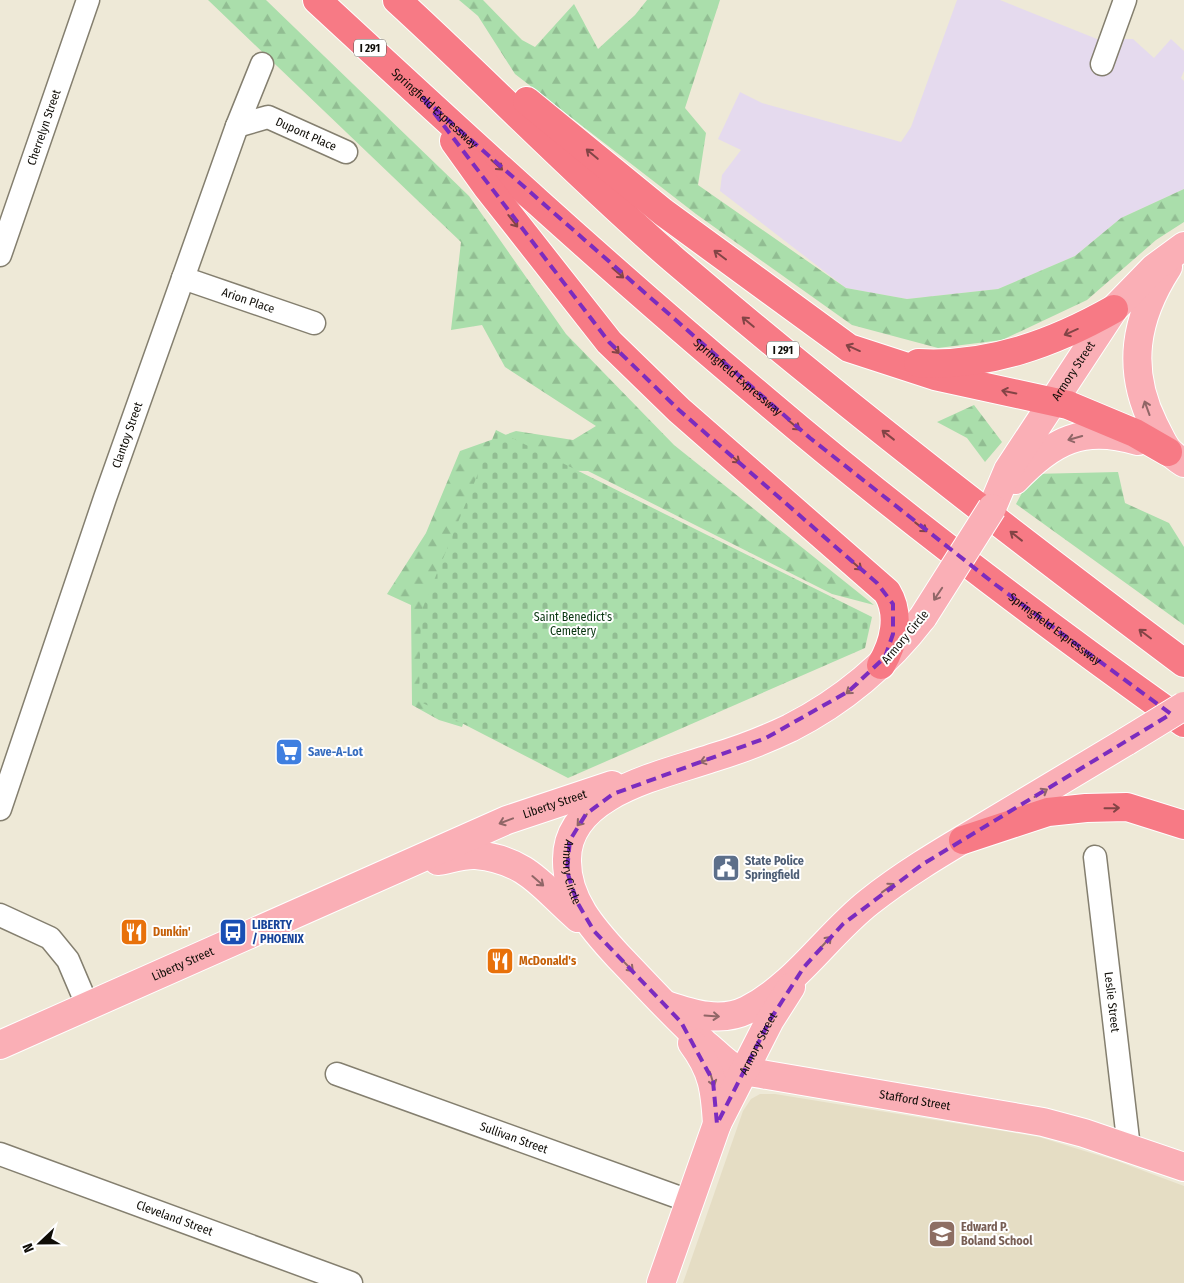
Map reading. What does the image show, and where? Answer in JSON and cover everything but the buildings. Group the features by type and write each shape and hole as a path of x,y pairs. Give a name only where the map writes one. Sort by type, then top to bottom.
{"highway":[{"name":"Springfield Expressway","path":"318,0 595,253 796,426 996,585 1184,723"},
{"path":"402,4 552,120 663,212 849,348 936,376 1053,401 1126,429 1170,453"},
{"name":"I 291","path":"402,4 672,258 830,389 947,482 1184,663"},
{"path":"422,97 487,187 609,342 679,410 887,592 893,604 894,626 891,643 881,665"},
{"path":"887,361 932,364 1017,352 1052,341 1114,309"},
{"path":"963,840 1048,812 1086,808 1127,807 1184,825"}],"main road":[{"name":"Armory Street","path":"992,508 1053,401 1114,309 1154,268 1181,249"},
{"name":"Armory Street","path":"1170,453 1147,410 1137,371 1136,347 1141,323 1157,284 1181,249"},
{"path":"1009,480 1044,452 1064,441 1086,435 1122,436 1170,453"},
{"name":"Armory Circle","path":"673,1013 594,931 576,902 570,886 566,864 570,840 576,827 591,809 613,794 636,783 740,749 791,727 838,699 881,665 923,617 992,508"},
{"path":"673,1013 727,1016 737,1014 759,1003 804,967 843,924 870,901 910,872 1184,706"},
{"name":"Liberty Street","path":"0,1046 507,820 606,786 636,783"},
{"name":"Liberty Street","path":"394,872 434,862 475,855 515,863 538,879 568,909 594,931"},
{"name":"Armory Street","path":"661,1283 717,1124 770,1020 804,967"},
{"name":"Armory Street","path":"673,1013 707,1064 713,1081 717,1124"},
{"name":"Stafford Street","path":"673,1013 729,1064 743,1070 1036,1120 1084,1133 1184,1167"}],"street":[{"name":"Cherrelyn Street","path":"0,255 88,0"},
{"path":"1102,64 1125,0"},
{"name":"Clantoy Street","path":"0,809 105,498 237,126 262,64"},
{"name":"Dupont Place","path":"237,126 268,117 346,152"},
{"name":"Arion Place","path":"183,278 314,323"},
{"name":"Leslie Street","path":"1095,857 1129,1148"},
{"path":"0,915 50,938 68,960 88,1007"},
{"name":"Sullivan Street","path":"337,1074 689,1201"},
{"name":"Cleveland Street","path":"0,1154 350,1283"}],"highlighted area":[{"path":"422,97 810,438 996,585 1171,714 923,864 843,924 804,967 770,1020 717,1124 713,1081 681,1022 594,931 577,902 567,871 570,840 586,814 613,794 766,738 849,691 885,657 893,634 893,604 877,583 679,410 609,342"}],"shaded area":[{"path":"957,0 1000,0 1097,39 1133,39 1154,58 1171,39 1184,51 1184,71 1181,78 1184,81 1184,189 1121,218 1075,256 998,289 907,299 846,288 720,191 722,175 741,150 718,139 740,92 762,103 901,142 911,127"},
{"name":"Edward P. Boland School","path":"760,1094 775,1094 1039,1137 1117,1161 1184,1186 1184,1283 683,1283 743,1111 751,1099"}],"green space":[{"path":"208,0 266,0 469,196 566,334 674,445 874,605 832,594 588,471 506,470 467,712 462,727 439,720 412,705 411,605 387,594 426,533 460,451 516,431 573,440 596,426 505,367 482,325 451,330 461,242"},
{"path":"459,0 483,0 522,40 535,47 574,4 598,49 635,15 647,0 720,0 685,108 706,133 698,185 846,288 907,299 998,289 1075,256 1121,218 1184,189 1184,222 1156,240 1087,300 1002,340 938,348 852,325 696,214 515,74 478,16"},
{"path":"974,405 1002,442 985,462 967,438 937,422"},
{"name":"Saint Benedict's Cemetery","path":"496,430 872,617 865,648 568,778 419,701 421,612"},
{"path":"1118,472 1125,503 1169,523 1184,547 1184,625 1016,504 1032,474"}],"place":[{"name":"Save-A-Lot","path":"289,752"},
{"name":"State Police Springfield","path":"726,868"},
{"name":"Dunkin'","path":"134,932"},
{"name":"LIBERTY / PHOENIX","path":"233,932"},
{"name":"McDonald's","path":"500,961"},
{"name":"Edward P. Boland School","path":"942,1234"}]}
